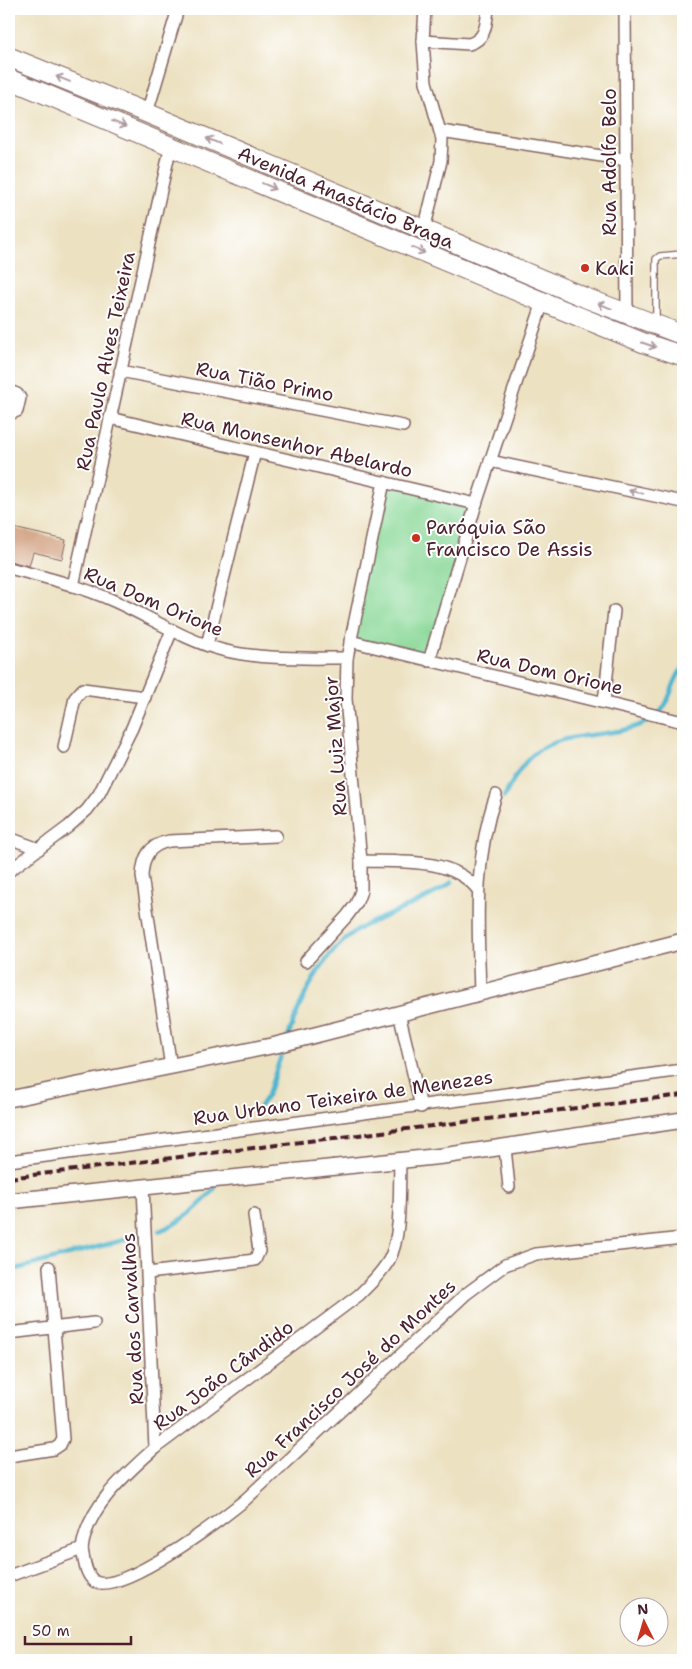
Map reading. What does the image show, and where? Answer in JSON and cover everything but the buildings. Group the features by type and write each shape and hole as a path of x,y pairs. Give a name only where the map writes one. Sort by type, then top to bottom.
{"main road":[{"name":"Avenida Anastácio Braga","path":"9,57 627,315 683,335"},
{"name":"Avenida Anastácio Braga","path":"9,78 543,302 644,343 683,356"}],"street":[{"path":"147,113 178,9"},
{"path":"424,230 441,162 441,131 426,82 425,9"},
{"path":"424,41 469,44 475,42 483,34 488,9"},
{"name":"Rua Adolfo Belo","path":"626,9 627,315"},
{"path":"441,131 627,160"},
{"name":"Rua Paulo Alves Teixeira","path":"74,586 171,145"},
{"path":"428,661 476,504 543,302"},
{"name":"Rua Tião Primo","path":"120,371 403,426"},
{"path":"9,391 18,394 20,403 18,411 9,414"},
{"name":"Rua Monsenhor Abelardo","path":"110,418 476,504"},
{"path":"207,645 255,452"},
{"path":"490,461 683,502"},
{"name":"Rua Luiz Major","path":"306,960 356,904 361,890 361,861 346,699 347,658 384,482"},
{"name":"Rua Dom Orione","path":"9,568 74,586 114,601 207,645 265,657 347,658"},
{"path":"604,702 614,611"},
{"path":"9,871 80,816 99,794 113,769 145,698 172,630"},
{"name":"Rua Dom Orione","path":"350,641 683,722"},
{"path":"64,747 75,698 83,689 145,698"},
{"path":"480,992 478,890 481,852 496,795"},
{"path":"171,1067 142,876 143,863 147,853 160,843 169,841 276,836"},
{"path":"9,838 38,849"},
{"path":"361,861 418,864 446,868 463,875 478,890"},
{"path":"9,1099 276,1045 683,941"},
{"path":"399,1013 421,1107"},
{"name":"Rua Urbano Teixeira de Menezes","path":"9,1161 421,1107 683,1070"},
{"path":"9,1201 400,1161 505,1148 683,1120"},
{"path":"505,1148 509,1188"},
{"name":"Rua João Cândido","path":"82,1549 86,1532 98,1510 130,1472 155,1448 359,1295 377,1278 390,1258 396,1236 400,1161"},
{"name":"Rua dos Carvalhos","path":"143,1187 155,1448"},
{"path":"148,1273 255,1260 259,1251 254,1215"},
{"name":"Rua Francisco José do Montes","path":"82,1549 89,1575 94,1581 103,1584 129,1577 209,1528 246,1499 466,1294 505,1265 536,1254 683,1238"},
{"path":"9,1456 47,1450 60,1445 63,1432 49,1267"},
{"path":"9,1333 94,1323"},
{"path":"9,1576 82,1549"}],"lane":[{"path":"656,326 656,259 660,256 683,254"}],"green space":[{"path":"384,482 476,504 429,661 350,641"}],"waterway":[{"path":"504,797 525,762 548,745 562,740 638,726 659,714 667,702 678,674 683,668"},
{"path":"287,1040 307,991 326,960 338,946 351,934 366,925 421,901 452,882"},
{"path":"255,1114 268,1094 284,1047"},
{"path":"159,1231 190,1214 215,1188"},
{"path":"9,1271 142,1235"}],"railway":[{"path":"9,1178 683,1095"}],"place":[{"name":"Kaki","path":"585,268"},
{"name":"Paróquia São Francisco De Assis","path":"416,538"}]}
